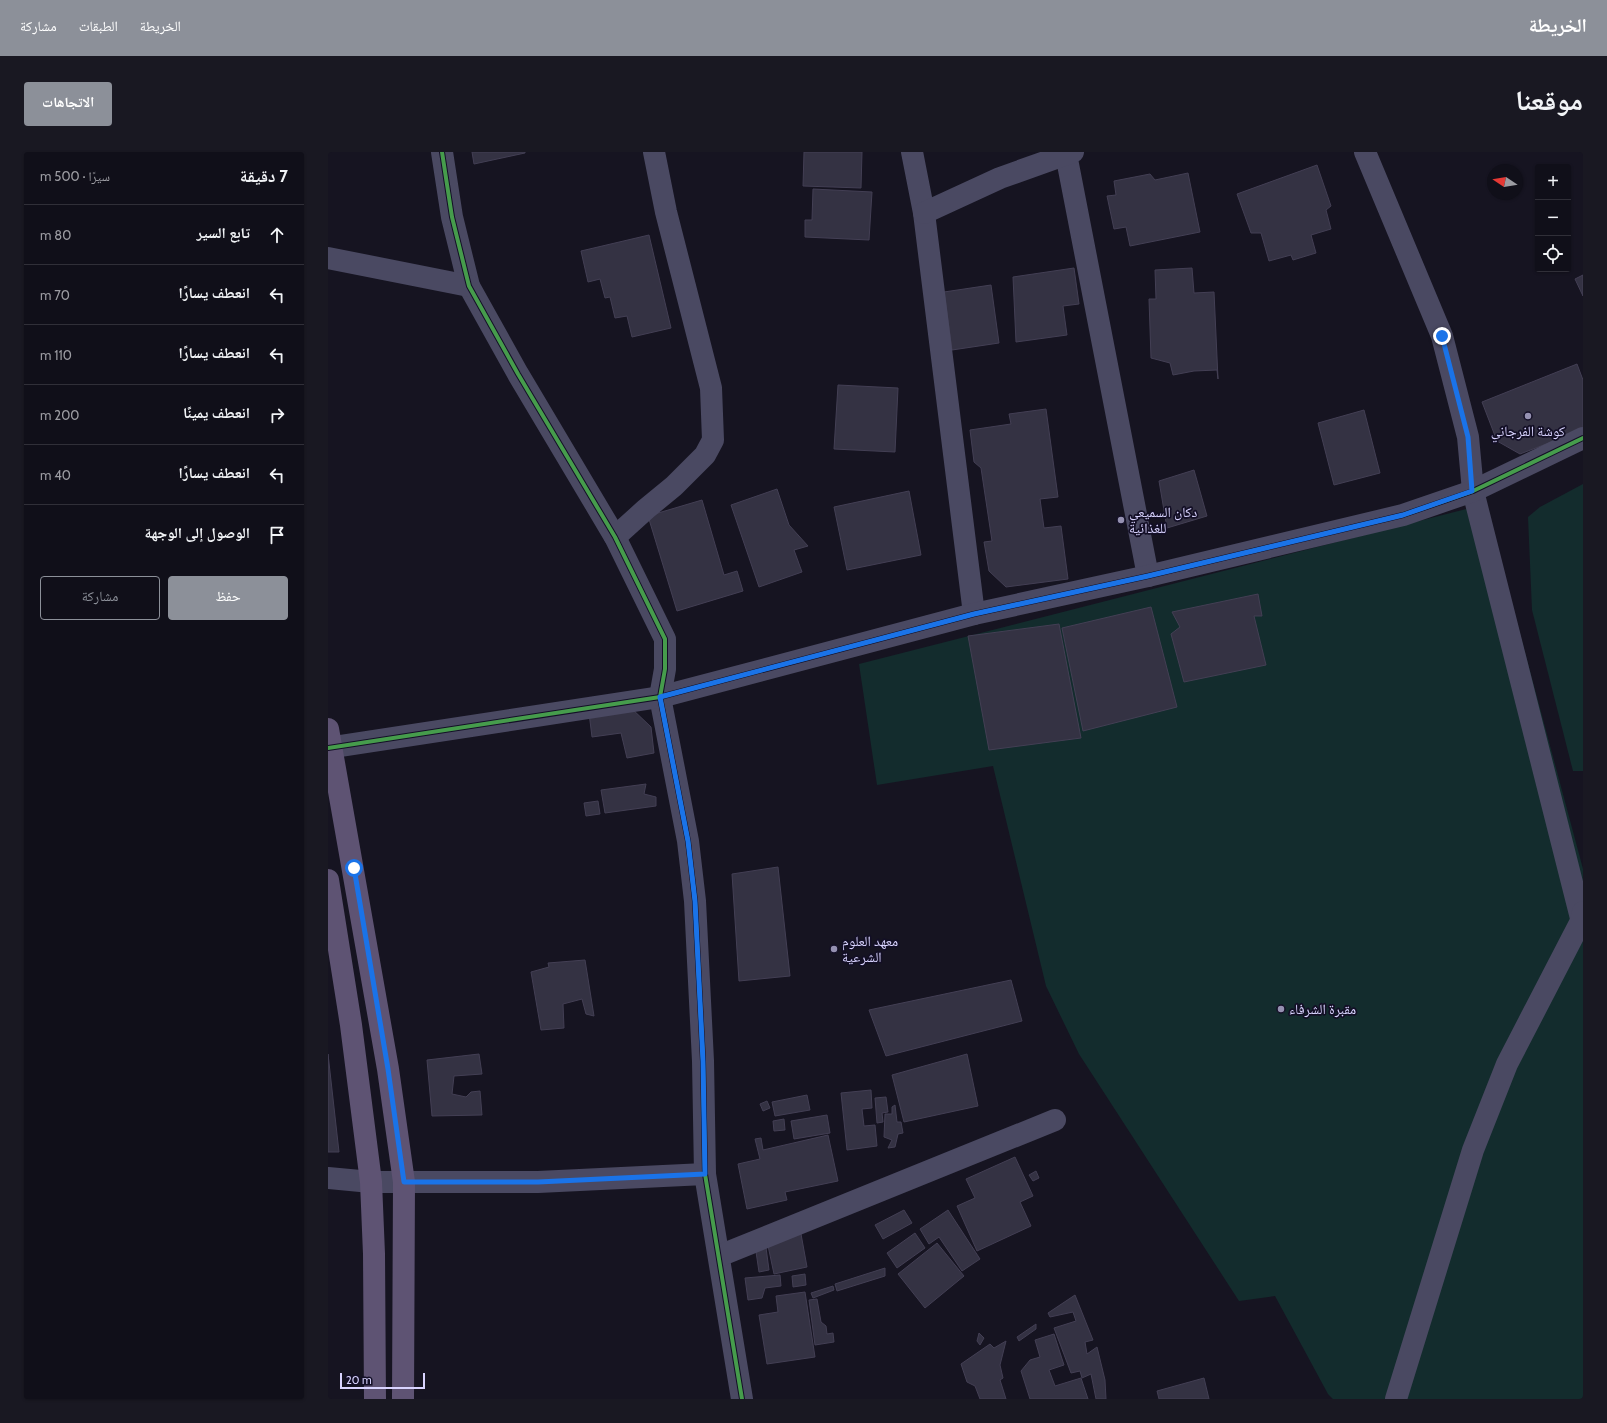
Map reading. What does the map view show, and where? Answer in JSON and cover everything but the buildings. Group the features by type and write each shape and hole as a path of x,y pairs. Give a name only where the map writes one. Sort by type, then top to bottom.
{"main road":[{"path":"329,742 388,1069 404,1182 403,1399"},
{"path":"328,880 351,1026 371,1182 374,1254 375,1399"}],"street":[{"path":"442,152 452,217 469,286 518,374 614,537 665,639 665,669 660,697 688,841 695,901 702,1031 705,1174 720,1256 742,1399"},
{"path":"614,537 674,486 705,455 713,440 711,388 666,212 654,152"},
{"path":"912,152 924,213 974,614"},
{"path":"1365,152 1442,336 1468,437 1472,491 1582,920 1507,1064 1476,1142 1396,1399"},
{"path":"924,213 1000,178 1070,153 1148,576"},
{"path":"328,258 469,286"},
{"path":"329,742 660,697 974,614 1148,576 1403,515 1472,491 1583,438"},
{"path":"720,1256 1055,1120"},
{"path":"328,1178 371,1182 538,1182 705,1174"}],"green space":[{"path":"1583,484 1583,771 1573,771 1532,610 1528,517 1540,507"},
{"path":"1482,505 1503,570 1583,869 1583,1399 1333,1399 1328,1394 1275,1296 1239,1301 1079,1054 1046,986 993,766 877,785 859,664"}],"cycle path":[{"path":"442,152 452,217 469,286 518,374 615,537 665,639 665,669 660,697 688,841 695,901 703,1061 705,1174 742,1399"},
{"path":"328,748 660,697 974,614 1148,576 1403,515 1473,491 1583,438"}],"place":[{"name":"كوشة الفرجاني","path":"1528,416"},
{"name":"دكان السميعي للغذائية","path":"1121,520"},
{"name":"معهد العلوم الشرعية","path":"834,949"},
{"name":"مقبرة الشرفاء","path":"1281,1009"}],"route":[{"path":"354,868 388,1069 404,1182 538,1182 705,1174 700,977 695,901 688,841 660,697 974,614 1148,576 1403,515 1472,491 1468,437 1442,336"}]}
